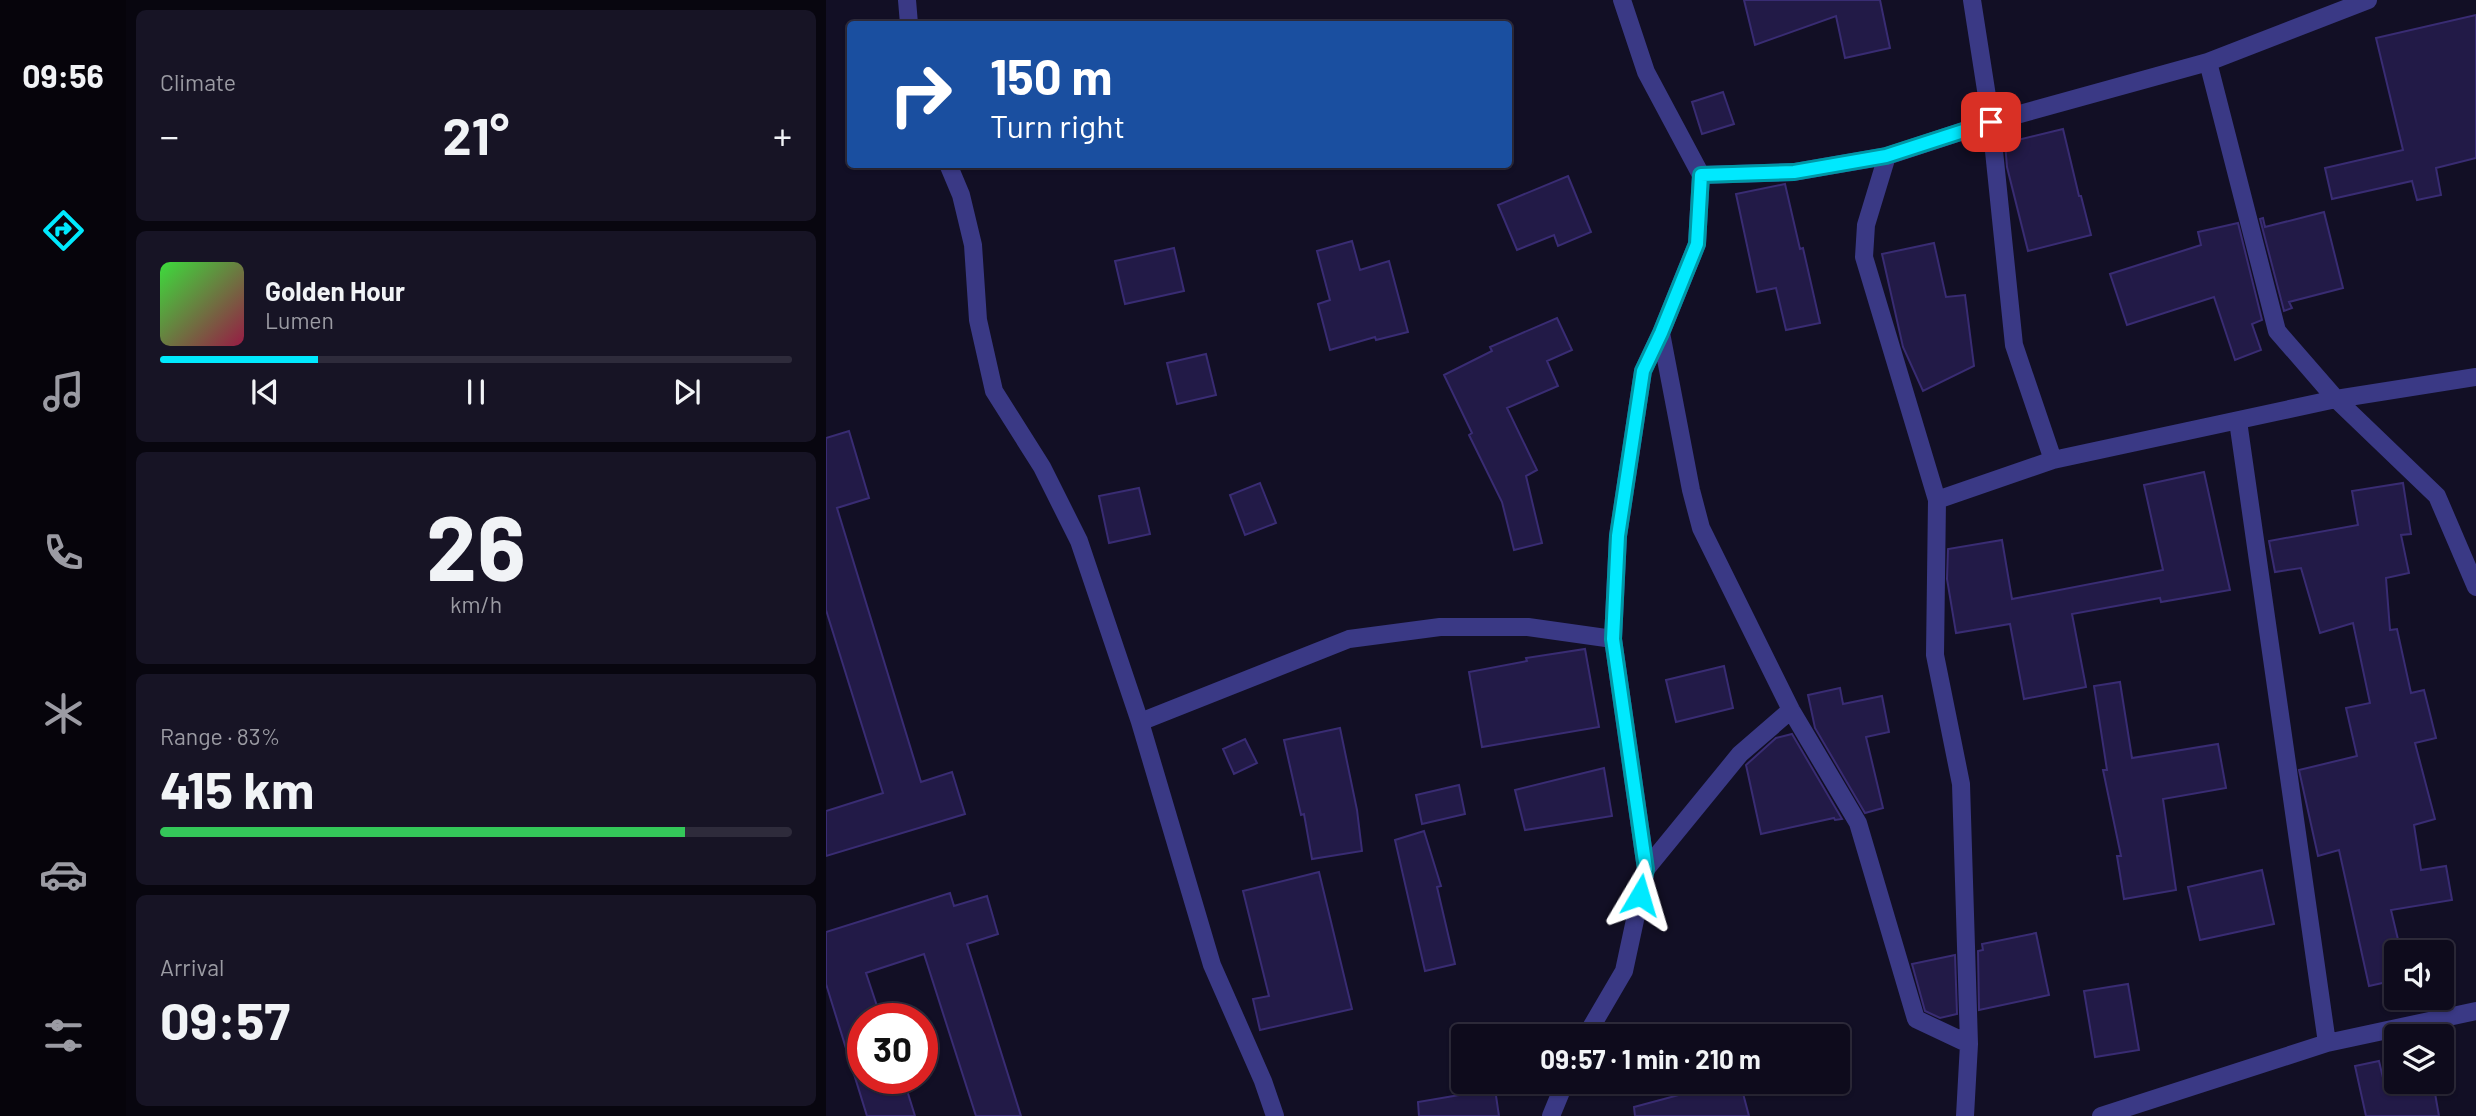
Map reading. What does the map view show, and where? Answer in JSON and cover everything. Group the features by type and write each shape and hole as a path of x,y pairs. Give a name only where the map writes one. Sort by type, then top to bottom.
{"street":[{"path":"907,0 909,21"},
{"path":"1593,1024 1623,971 1646,869 1613,639 1618,536 1643,371 1697,244 1701,175 1647,72 1622,0"},
{"path":"1972,0 1991,122 2014,345 2053,460"},
{"path":"1701,175 1794,172 1886,156 1991,122 2208,62 2368,0"},
{"path":"2208,62 2277,331 2336,399 2437,496 2476,587"},
{"path":"1886,156 1866,226 1864,257 1937,500 1935,655 1961,784 1969,1044 1965,1116"},
{"path":"950,168 961,195 973,245 978,320 994,391 1042,467 1079,541 1140,722 1212,965 1263,1081 1275,1116"},
{"path":"1661,333 1691,491 1701,528 1790,710 1858,823 1916,1019 1969,1044"},
{"path":"1937,500 2053,460 2336,399 2476,377"},
{"path":"2238,421 2327,1043"},
{"path":"1140,722 1349,639 1440,627 1528,627 1613,639"},
{"path":"1646,869 1740,754 1790,710"},
{"path":"2101,1116 2327,1043 2476,1011"},
{"path":"1551,1116 1560,1094"}],"building":[{"path":"1744,0 1880,0 1890,48 1845,58 1836,16 1755,45"},
{"path":"2476,15 2476,158 2436,168 2441,195 2417,200 2412,181 2332,199 2325,168 2403,150 2376,38"},
{"path":"1723,92 1734,124 1702,134 1692,102"},
{"path":"2063,129 2091,235 2028,251 2007,167 2005,143"},
{"path":"1568,176 1591,232 1558,246 1554,235 1517,250 1498,205"},
{"path":"1785,184 1820,323 1786,330 1776,288 1757,292 1736,194"},
{"path":"2324,212 2343,288 2289,302 2292,308 2284,311 2260,219 2263,218 2265,227"},
{"path":"2238,223 2262,320 2252,324 2261,350 2235,360 2214,297 2127,325 2110,274 2201,245 2198,232"},
{"path":"1352,241 1360,270 1389,261 1408,332 1376,340 1375,337 1330,350 1318,304 1330,300 1317,251"},
{"path":"1934,243 1946,297 1965,295 1974,366 1923,391 1903,347 1882,254"},
{"path":"1174,248 1184,291 1125,304 1115,261"},
{"path":"1557,318 1572,350 1547,361 1558,386 1507,408 1537,470 1526,476 1542,543 1514,550 1502,502 1469,435 1472,433 1444,375 1492,351 1490,347"},
{"path":"1206,354 1216,395 1177,404 1167,363"},
{"path":"849,431 869,498 837,508 921,782 952,772 965,814 826,856 826,811 883,793 826,610 826,438"},
{"path":"2204,472 2230,590 2161,602 2160,598 2072,614 2086,687 2024,699 2010,624 1956,633 1947,579 1948,549 2002,540 2012,599 2163,570 2144,485"},
{"path":"1260,483 1276,523 1245,535 1230,495"},
{"path":"2403,483 2411,534 2401,535 2409,573 2386,578 2390,630 2397,629 2411,693 2424,690 2436,738 2415,743 2435,819 2414,825 2421,870 2446,866 2452,900 2391,910 2398,940 2384,940 2384,983 2369,986 2339,850 2318,856 2299,770 2357,756 2346,708 2370,703 2353,623 2320,633 2301,568 2275,572 2269,541 2358,525 2352,491"},
{"path":"1139,488 1150,534 1109,543 1099,496"},
{"path":"1585,649 1599,727 1482,747 1469,672 1527,661 1526,658"},
{"path":"1724,666 1733,708 1676,722 1666,680"},
{"path":"2120,682 2132,758 2218,744 2226,788 2163,799 2176,890 2124,899 2117,856 2121,856 2103,770 2107,770 2094,686"},
{"path":"1840,688 1843,704 1882,696 1889,732 1866,737 1883,808 1865,813 1815,728 1808,695"},
{"path":"1340,728 1357,810 1362,851 1312,859 1304,814 1301,815 1284,740"},
{"path":"1792,734 1842,819 1834,818 1761,834 1746,765 1776,738"},
{"path":"1245,739 1257,763 1234,774 1223,749"},
{"path":"1604,768 1612,816 1525,830 1515,790"},
{"path":"1459,785 1465,814 1422,824 1416,795"},
{"path":"1424,831 1441,886 1437,887 1455,964 1425,971 1395,840"},
{"path":"2262,870 2274,924 2200,940 2188,887"},
{"path":"1319,872 1352,1009 1260,1030 1253,999 1269,996 1243,891"},
{"path":"950,893 954,906 987,896 998,934 967,944 1021,1116 976,1116 924,954 866,973 876,1003 847,1003 847,1052 826,984 826,932"},
{"path":"2036,933 2049,995 1979,1010 1978,951 1983,950 1982,944"},
{"path":"1955,955 1957,1014 1940,1018 1925,1011 1912,964"},
{"path":"2128,984 2139,1050 2095,1057 2084,991"},
{"path":"2379,1061 2384,1094 2435,1094 2439,1116 2366,1116 2355,1066"},
{"path":"860,1094 908,1094 915,1116 867,1116"},
{"path":"1465,1094 1496,1094 1499,1116 1419,1116 1418,1102"},
{"path":"1682,1094 1743,1094 1749,1116 1635,1116 1634,1107"}],"route":[{"path":"1640,895 1646,869 1613,639 1618,536 1643,371 1697,244 1701,175 1794,172 1886,156 1991,122"}]}
